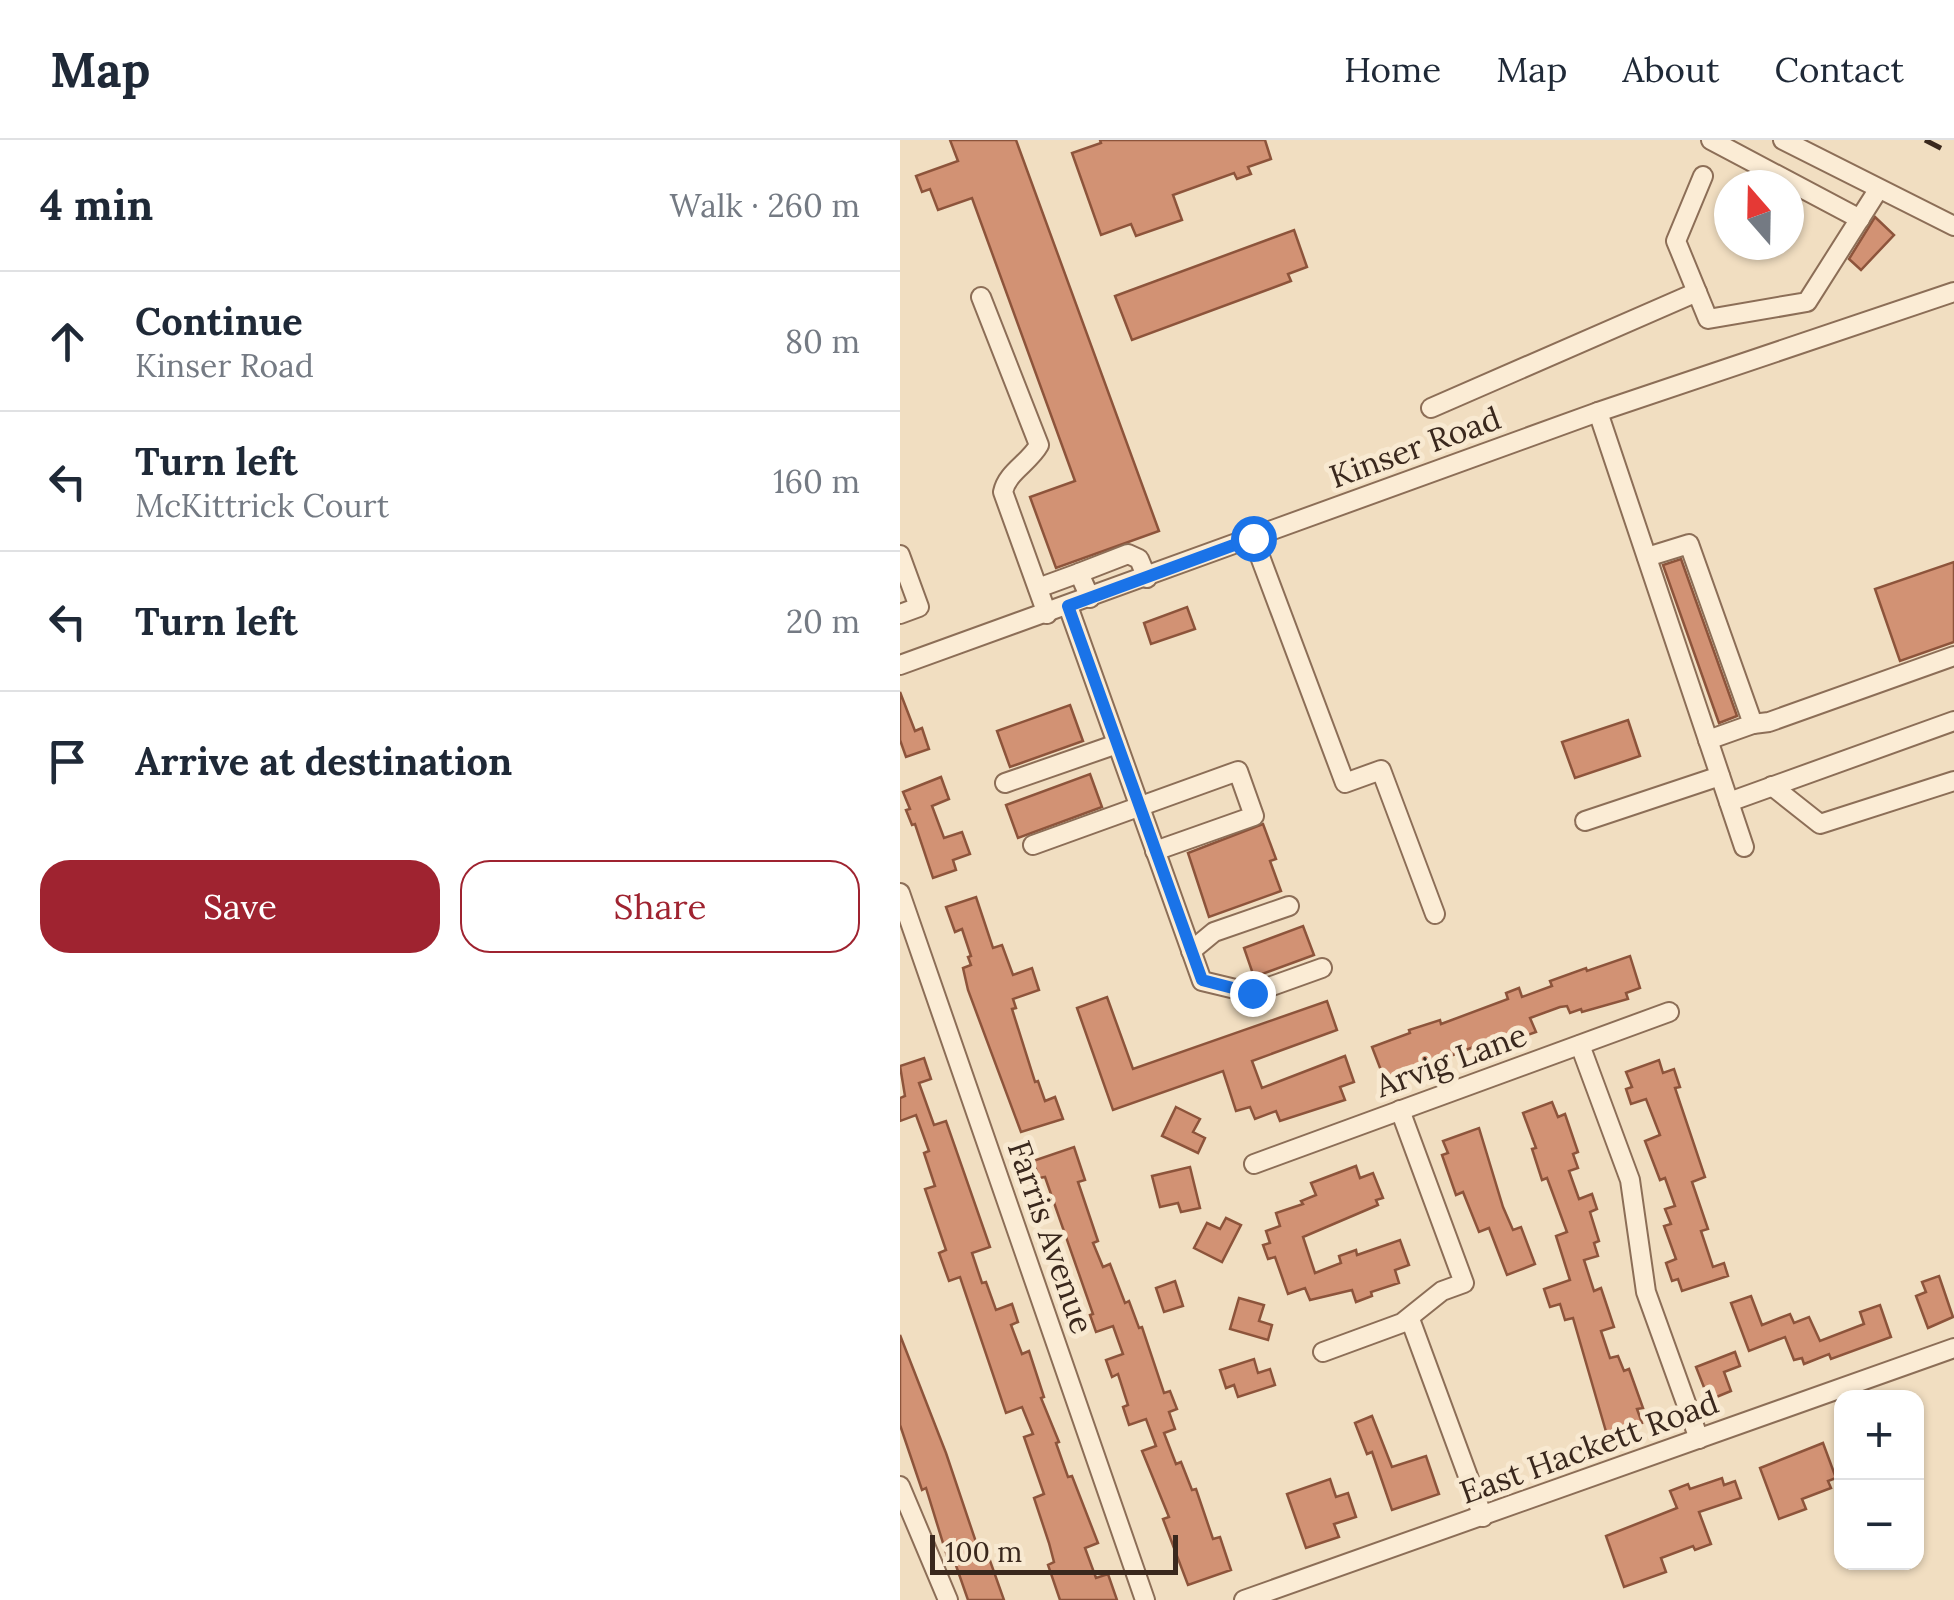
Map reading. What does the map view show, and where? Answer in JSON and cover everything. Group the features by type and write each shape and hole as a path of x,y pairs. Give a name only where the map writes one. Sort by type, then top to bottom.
{"street":[{"path":"1711,140 1860,219"},
{"path":"1783,140 1954,226"},
{"path":"1703,176 1676,242 1708,319 1808,302 1878,190"},
{"path":"1431,408 1697,292"},
{"name":"Kinser Road","path":"900,666 1598,412 1954,292"},
{"path":"981,297 1039,445 1006,480 1004,492 1047,614"},
{"path":"1598,412 1744,846"},
{"path":"1253,538 1345,784 1381,770 1436,914"},
{"path":"1647,558 1690,544 1753,724"},
{"path":"1038,588 1134,554 1147,578"},
{"path":"900,555 919,607 900,614"},
{"path":"1079,573 1090,598"},
{"path":"1068,606 1202,980 1252,993 1322,968"},
{"path":"1708,740 1954,656"},
{"path":"1729,802 1954,721"},
{"path":"1005,783 1117,744"},
{"path":"1032,845 1238,771 1254,816 1156,851"},
{"path":"1585,821 1720,776"},
{"path":"1772,786 1820,824 1954,780"},
{"name":"Farris Avenue","path":"900,893 1145,1600"},
{"path":"1191,951 1214,932 1289,906"},
{"name":"Arvig Lane","path":"1254,1164 1669,1012"},
{"path":"1580,1045 1630,1180 1646,1292 1699,1438"},
{"path":"1323,1352 1410,1318 1442,1292 1464,1283 1400,1110"},
{"path":"1410,1318 1483,1517"},
{"name":"East Hackett Road","path":"1244,1600 1954,1348"},
{"path":"902,1498 948,1600"}],"building":[{"path":"950,140 1016,140 1159,531 1056,568 1030,497 1075,481 972,198 938,210 930,189 922,192 916,176 958,161"},
{"path":"1100,140 1265,140 1271,159 1248,167 1251,174 1237,179 1234,173 1173,195 1182,220 1136,236 1131,224 1101,235 1072,153 1101,143"},
{"path":"1875,217 1894,235 1861,270 1849,259"},
{"path":"1294,230 1307,267 1288,274 1291,281 1132,340 1115,296"},
{"path":"1681,559 1737,716 1719,723 1663,565"},
{"path":"1954,562 1954,642 1900,661 1875,589"},
{"path":"1187,607 1195,629 1151,644 1144,623"},
{"path":"900,692 915,731 922,728 929,749 906,757 900,740"},
{"path":"1070,705 1083,741 1010,767 997,731"},
{"path":"1628,720 1640,756 1575,778 1562,742"},
{"path":"1090,774 1102,807 1018,838 1006,805"},
{"path":"941,777 949,799 932,806 944,838 962,832 970,854 953,860 956,870 933,878 915,824 912,825 906,810 910,809 903,792"},
{"path":"1263,824 1276,859 1270,861 1281,891 1209,917 1188,853"},
{"path":"976,897 993,948 1002,945 1013,975 1032,968 1039,990 1013,999 1016,1008 1012,1009 1035,1082 1038,1081 1045,1101 1055,1097 1063,1119 1021,1132 968,990 963,968 971,965 971,956 962,929 955,932 946,907"},
{"path":"1303,926 1314,955 1254,977 1244,948"},
{"path":"1630,956 1640,988 1626,993 1628,999 1582,1012 1581,1009 1570,1013 1567,1006 1560,1007 1530,1018 1536,1032 1491,1048 1489,1041 1402,1080 1399,1072 1384,1078 1372,1047 1410,1033 1409,1030 1440,1020 1441,1024 1508,999 1506,993 1519,988 1522,997 1552,986 1550,981"},
{"path":"1107,997 1133,1069 1327,1001 1337,1030 1252,1061 1262,1088 1345,1056 1354,1082 1340,1087 1345,1100 1280,1121 1276,1111 1255,1119 1250,1107 1236,1111 1223,1071 1113,1110 1077,1008"},
{"path":"924,1058 931,1079 919,1083 934,1125 946,1121 990,1247 972,1253 982,1283 986,1282 996,1310 1012,1304 1018,1322 1011,1325 1022,1354 1029,1351 1068,1477 1072,1476 1098,1543 1085,1548 1096,1578 1108,1574 1117,1600 1060,1600 1048,1565 1054,1562 1034,1498 1044,1494 1024,1437 1033,1434 1022,1407 1006,1413 960,1277 949,1281 939,1253 946,1250 925,1189 935,1186 924,1153 929,1151 916,1115 900,1121 900,1098 905,1096 900,1066"},
{"path":"1659,1060 1663,1073 1674,1069 1680,1087 1675,1088 1705,1177 1692,1182 1708,1229 1701,1231 1713,1267 1724,1263 1728,1276 1682,1291 1678,1279 1672,1281 1666,1263 1676,1259 1664,1226 1671,1224 1665,1209 1675,1206 1645,1141 1660,1135 1646,1099 1631,1104 1626,1089 1632,1087 1626,1072"},
{"path":"1552,1102 1558,1117 1565,1114 1578,1152 1573,1154 1578,1168 1569,1171 1579,1199 1592,1194 1597,1209 1590,1212 1599,1241 1594,1243 1598,1256 1584,1260 1594,1291 1601,1288 1614,1327 1601,1331 1610,1358 1618,1356 1624,1371 1629,1369 1643,1408 1637,1409 1642,1423 1607,1435 1573,1318 1565,1320 1560,1304 1550,1307 1544,1289 1570,1280 1556,1236 1567,1232 1547,1178 1542,1180 1523,1113"},
{"path":"1176,1107 1200,1119 1193,1132 1205,1138 1198,1153 1162,1136"},
{"path":"1479,1128 1503,1207 1513,1230 1521,1227 1535,1264 1507,1275 1489,1228 1479,1232 1463,1192 1456,1195 1442,1155 1448,1153 1443,1141"},
{"path":"1074,1147 1085,1180 1078,1182 1098,1241 1093,1243 1103,1267 1110,1264 1125,1303 1129,1301 1139,1328 1142,1327 1164,1393 1170,1391 1177,1409 1169,1412 1175,1429 1164,1433 1176,1464 1181,1462 1192,1490 1196,1489 1213,1539 1220,1537 1231,1570 1188,1585 1163,1519 1169,1517 1142,1451 1156,1446 1146,1419 1129,1425 1123,1407 1128,1405 1118,1374 1112,1377 1106,1360 1123,1354 1113,1326 1096,1332 1045,1177 1039,1178 1033,1161"},
{"path":"1356,1166 1360,1178 1373,1173 1383,1198 1376,1200 1378,1205 1303,1237 1315,1273 1341,1263 1339,1256 1356,1250 1357,1255 1400,1240 1409,1265 1395,1270 1399,1283 1371,1292 1372,1296 1356,1302 1352,1290 1310,1300 1305,1288 1288,1294 1275,1257 1268,1259 1263,1245 1270,1243 1266,1231 1280,1226 1276,1213 1316,1195 1311,1183"},
{"path":"1190,1167 1200,1208 1181,1212 1178,1203 1160,1207 1152,1176"},
{"path":"1226,1218 1241,1225 1222,1262 1194,1248 1207,1223 1220,1229"},
{"path":"1939,1276 1953,1317 1928,1328 1916,1296 1926,1292 1922,1282"},
{"path":"1175,1281 1183,1306 1164,1312 1156,1288"},
{"path":"1751,1296 1762,1325 1790,1314 1794,1323 1809,1317 1820,1341 1864,1324 1860,1312 1880,1305 1891,1337 1831,1359 1829,1354 1804,1364 1802,1358 1794,1360 1785,1337 1749,1351 1731,1303"},
{"path":"1239,1298 1264,1305 1259,1321 1272,1325 1268,1340 1230,1329"},
{"path":"900,1335 981,1557 988,1555 1004,1600 968,1600 952,1554 947,1556 926,1488 922,1490 900,1425"},
{"path":"1735,1352 1740,1366 1724,1372 1731,1391 1709,1400 1696,1367"},
{"path":"1254,1359 1258,1373 1270,1369 1275,1385 1238,1397 1234,1385 1226,1388 1220,1370"},
{"path":"1372,1416 1392,1467 1426,1456 1439,1494 1392,1510 1372,1452 1367,1454 1355,1423"},
{"path":"1823,1443 1834,1479 1828,1481 1831,1488 1802,1499 1806,1509 1779,1519 1760,1468"},
{"path":"1722,1478 1724,1485 1735,1481 1741,1498 1699,1512 1711,1544 1661,1558 1666,1572 1624,1587 1606,1536 1677,1508 1670,1491"},
{"path":"1330,1479 1336,1497 1348,1493 1356,1517 1334,1524 1339,1537 1306,1548 1287,1494"}],"railway":[{"path":"1925,140 1954,155"}],"route":[{"path":"1252,993 1202,980 1068,606 1253,538"}]}
